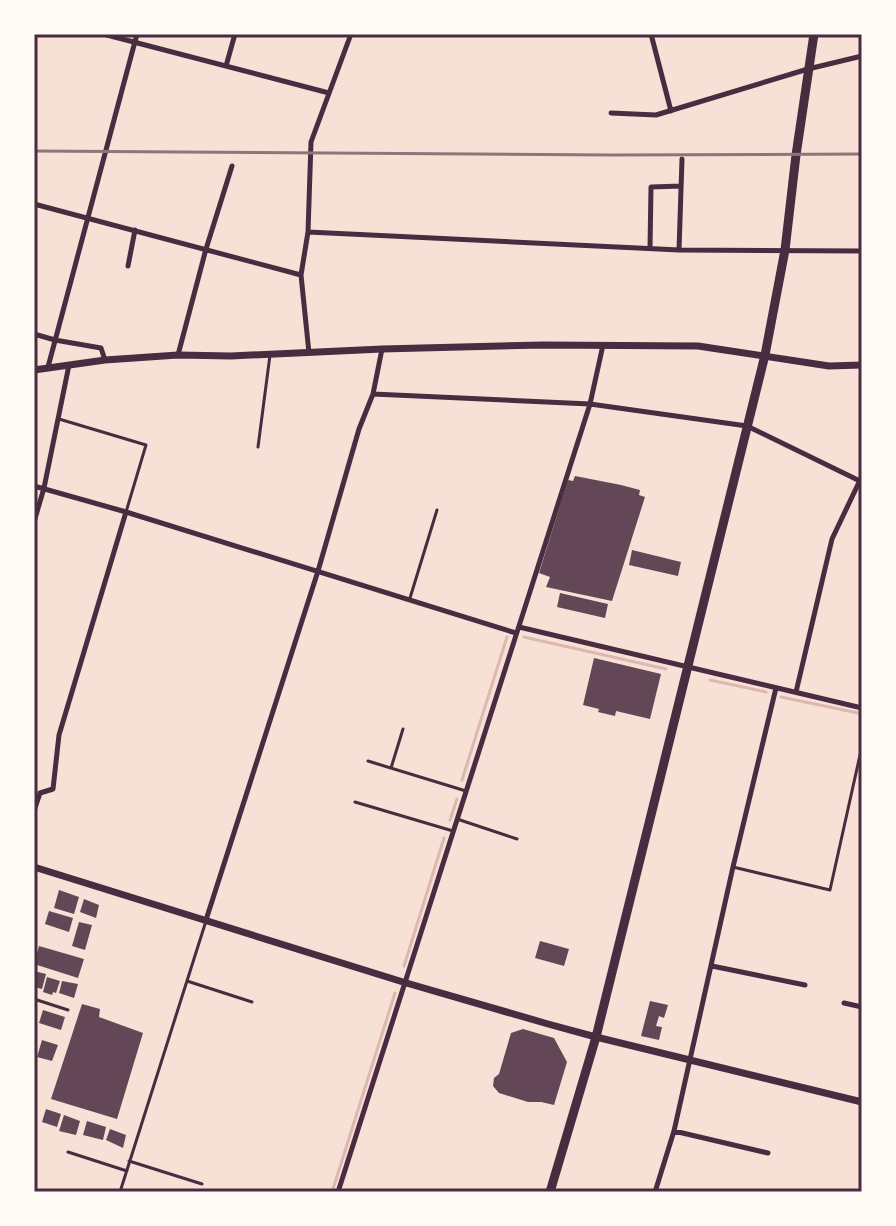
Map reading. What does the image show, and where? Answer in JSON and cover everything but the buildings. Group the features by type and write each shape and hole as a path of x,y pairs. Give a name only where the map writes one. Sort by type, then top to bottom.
{"main road":[{"path":"550,1192 596,1037 765,355 785,250 814,34"}],"street":[{"path":"103,34 329,93"},
{"path":"48,367 137,34"},
{"path":"226,66 235,34"},
{"path":"309,353 301,275 308,232 311,142 351,34"},
{"path":"651,34 671,111"},
{"path":"611,113 656,115 862,56"},
{"path":"679,250 682,159"},
{"path":"178,355 232,166"},
{"path":"650,248 651,187 681,186"},
{"path":"34,204 301,275"},
{"path":"128,266 135,230"},
{"path":"308,232 679,250 862,251"},
{"path":"34,334 101,348 105,360"},
{"path":"34,370 105,360 178,355 270,355 543,345 698,346 829,366 862,365"},
{"path":"338,1192 590,404 603,345"},
{"path":"206,920 318,571 359,429 373,394 382,349"},
{"path":"34,522 69,365"},
{"path":"373,394 590,404 747,426 861,479 832,539 796,692"},
{"path":"34,486 517,630 862,708"},
{"path":"34,811 40,793 53,789 59,735 126,512"},
{"path":"655,1192 674,1131 776,688"},
{"path":"34,867 403,982 596,1037 862,1102"},
{"path":"712,966 805,985"},
{"path":"844,1003 862,1007"},
{"path":"674,1131 768,1153"}],"lane":[{"path":"258,447 270,355"},
{"path":"59,419 146,445 126,512"},
{"path":"409,600 437,510"},
{"path":"391,768 403,729"},
{"path":"733,867 830,890 862,746"},
{"path":"368,761 466,791"},
{"path":"355,802 453,831"},
{"path":"457,819 517,839"},
{"path":"120,1192 206,920"},
{"path":"187,981 252,1002"},
{"path":"34,999 68,1010"},
{"path":"68,1152 127,1171"},
{"path":"129,1161 202,1184"}],"waterway":[{"path":"462,780 507,637"},
{"path":"524,637 666,669"},
{"path":"710,680 766,692"},
{"path":"781,697 858,713"},
{"path":"450,820 457,799"},
{"path":"404,966 444,838"},
{"path":"332,1192 395,993"}],"railway":[{"path":"34,151 862,154"}]}
